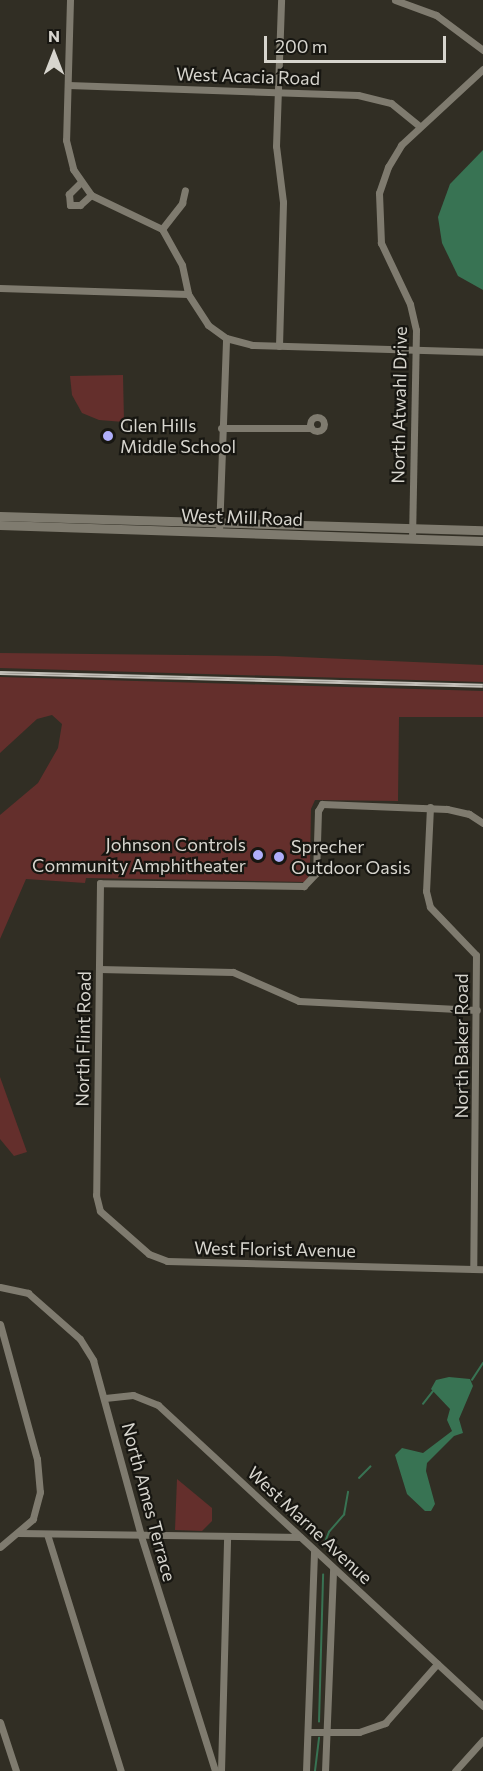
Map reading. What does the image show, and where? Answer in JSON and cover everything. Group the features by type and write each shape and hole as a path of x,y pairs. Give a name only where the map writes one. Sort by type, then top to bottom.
{"main road":[{"name":"West Mill Road","path":"0,516 483,530"},
{"name":"West Mill Road","path":"0,525 483,541"}],"street":[{"path":"70,0 66,141 80,183 91,195 162,229 182,265 188,294 208,325 226,338 252,345 483,352"},
{"path":"279,346 283,202 276,146 281,0"},
{"path":"395,0 436,15 483,50"},
{"name":"North Atwahl Drive","path":"412,539 417,351 415,318 381,243 378,214 379,193 388,167 419,126 483,69"},
{"name":"West Acacia Road","path":"68,85 358,95 391,103 419,126"},
{"path":"80,183 69,194 70,205 80,205 91,195"},
{"path":"162,229 182,203 185,190"},
{"path":"0,288 188,294"},
{"path":"219,532 226,338"},
{"path":"221,429 311,428"},
{"name":"North Flint Road","path":"96,1195 100,883 300,888 309,884 316,873 320,806 430,807"},
{"path":"430,807 458,810 483,823"},
{"name":"North Baker Road","path":"430,807 426,891 430,906 476,955 473,1269"},
{"path":"99,969 233,972 299,1001 477,1010"},
{"name":"West Florist Avenue","path":"96,1195 100,1211 149,1254 167,1261 483,1269"},
{"name":"North Ames Terrace","path":"0,1287 28,1293 80,1339 93,1360 141,1536 215,1771"},
{"path":"0,1324 37,1459 38,1501 33,1518 0,1547"},
{"name":"West Marne Avenue","path":"105,1398 134,1395 158,1405 483,1706"},
{"path":"18,1533 300,1537"},
{"path":"47,1534 121,1771"},
{"path":"221,1771 227,1536"},
{"path":"306,1771 310,1732 314,1551"},
{"path":"325,1771 329,1732 333,1568"},
{"path":"310,1732 367,1731 386,1723 437,1664"},
{"path":"0,1724 16,1771"},
{"path":"455,1771 483,1740"}],"shaded area":[{"path":"483,150 483,290 458,276 442,243 438,217 450,184"},
{"path":"123,375 124,422 99,420 82,413 72,395 70,376"},
{"path":"0,653 276,656 483,665 483,682 0,668"},
{"path":"0,677 483,691 483,717 399,717 398,801 315,800 311,809 310,867 314,867 305,882 86,878 85,883 26,879 0,939 0,815 38,783 58,748 62,724 52,715 37,719 0,753"},
{"path":"0,1077 27,1152 14,1156 0,1139"},
{"path":"449,1377 470,1379 473,1386 459,1419 463,1433 454,1436 427,1463 426,1471 435,1504 431,1511 425,1511 407,1494 395,1455 402,1448 423,1453 452,1431 447,1420 450,1409 431,1389 436,1380"},
{"path":"177,1479 212,1508 212,1521 202,1531 175,1530"}],"waterway":[{"path":"472,1380 483,1363"},
{"path":"423,1404 433,1391"},
{"path":"359,1478 370,1467"},
{"path":"323,1547 329,1532 344,1515 348,1492"},
{"path":"319,1722 323,1575"},
{"path":"315,1771 319,1738"}],"railway":[{"path":"0,673 483,686"}],"place":[{"name":"Glen Hills Middle School","path":"108,436"},
{"name":"Johnson Controls Community Amphitheater","path":"258,855"},
{"name":"Sprecher Outdoor Oasis","path":"279,857"}]}
